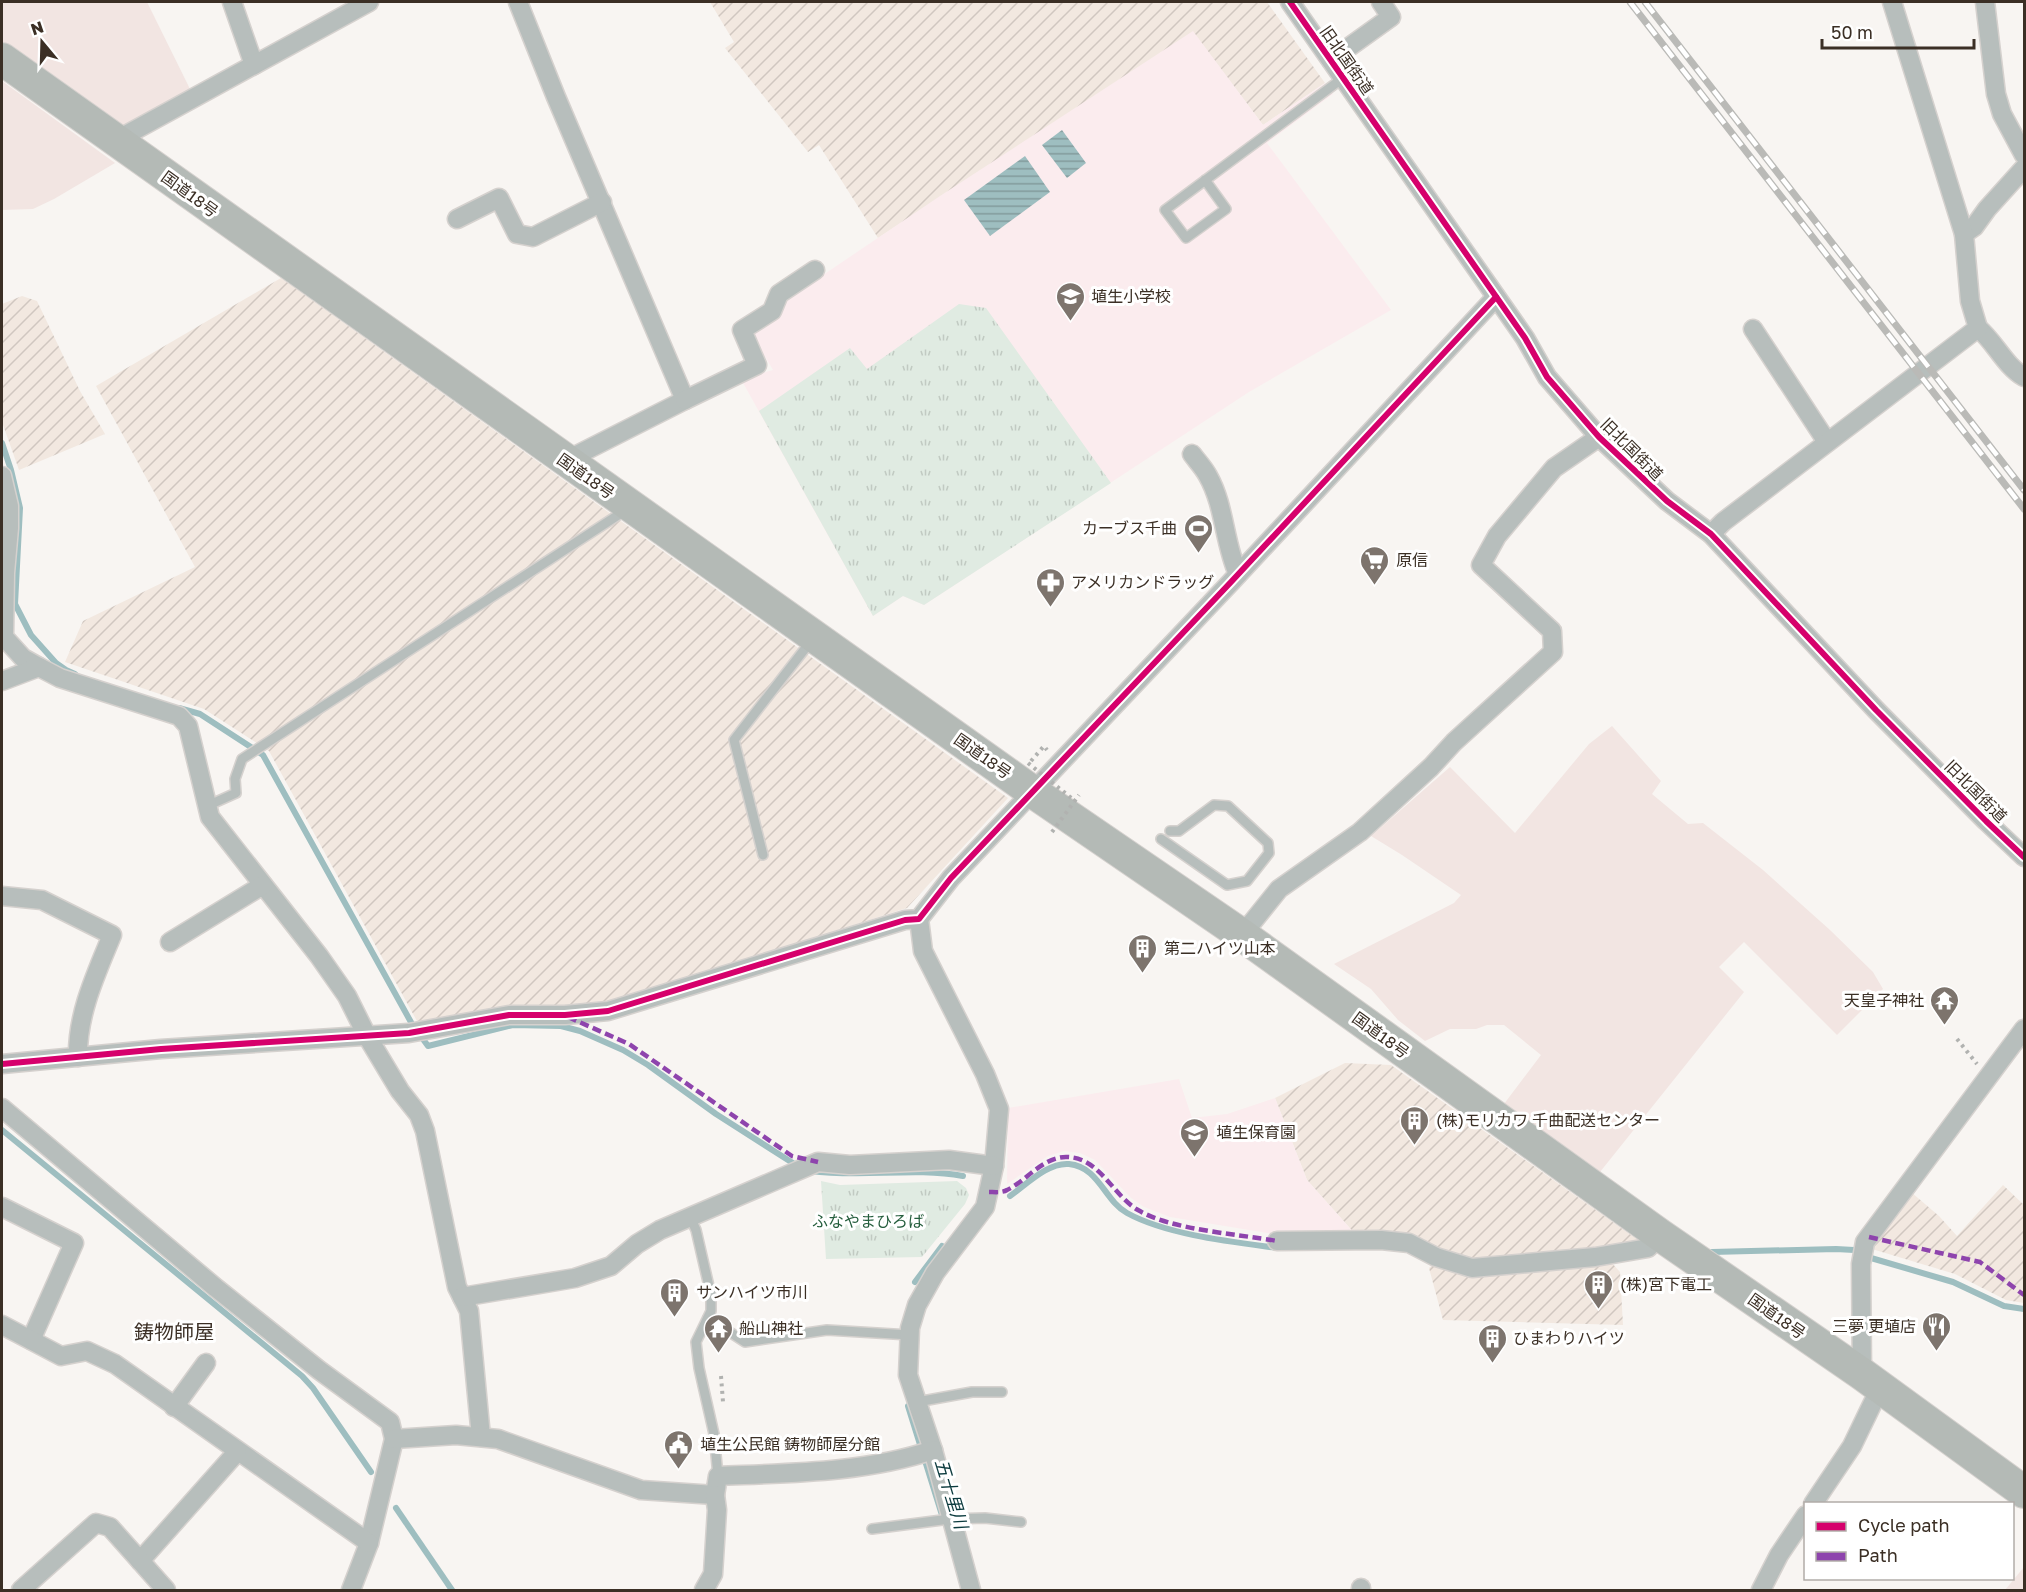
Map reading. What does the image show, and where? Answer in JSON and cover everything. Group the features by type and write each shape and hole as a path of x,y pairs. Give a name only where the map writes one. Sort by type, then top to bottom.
{"highway":[{"name":"国道18号","path":"2,59 814,637 1052,789 1242,935 1660,1235 1871,1381 2025,1492"}],"street":[{"path":"232,2 254,65"},
{"path":"115,141 369,2"},
{"path":"518,2 686,400"},
{"name":"旧北国街道","path":"1290,2 1525,338 1547,377 1599,437 1667,501 1711,534 1876,710 2025,857"},
{"path":"1331,60 1391,17 1381,2"},
{"path":"1892,2 1964,234 1970,301 1978,328 1985,333 2016,373 2025,377"},
{"path":"1985,2 1996,94 2002,114 2025,155"},
{"path":"1964,234 1974,227 1987,209 2025,168"},
{"path":"457,219 499,198 517,234 533,237 602,202"},
{"path":"565,461 757,365 742,330 772,311 779,294 815,270"},
{"path":"971,1590 933,1450 908,1375 910,1335 917,1305 935,1273 985,1207 994,1166 999,1109 985,1074 923,951 919,919 951,878 1052,789 1238,574 1496,297"},
{"path":"1711,534 1723,522 1978,328"},
{"path":"1753,329 1827,442"},
{"path":"1242,935 1279,889 1360,832 1553,652 1552,632 1481,565 1497,536 1554,468 1599,437"},
{"path":"1192,454 1209,476 1238,574"},
{"path":"2,476 9,506 4,637 23,658 60,678 178,716 188,726 210,817 319,956 347,996 367,1036 400,1091 419,1115 425,1131 457,1287 469,1311 481,1437"},
{"path":"2,681 39,667"},
{"path":"170,942 263,885"},
{"path":"2,896 42,900 112,935 87,998 77,1036 78,1057"},
{"path":"2,1064 161,1049 417,1032 509,1015 565,1015 608,1011 905,920 919,919"},
{"path":"1814,1502 1852,1446 1871,1381 1861,1264 1865,1242 2025,1029"},
{"path":"2,1108 216,1288 319,1370 390,1422 394,1439 369,1543 351,1590"},
{"path":"462,1296 575,1278 611,1266 652,1235 818,1162 850,1165 949,1160 994,1166"},
{"path":"2,1207 74,1243 32,1340"},
{"path":"1277,1241 1381,1240 1408,1243 1436,1257 1472,1268 1595,1257 1637,1250 1648,1248 1660,1235"},
{"path":"2,1325 61,1356 87,1351 115,1364 369,1543"},
{"path":"174,1407 206,1363"},
{"path":"394,1439 456,1435 498,1439 641,1490 715,1495"},
{"path":"704,1590 713,1574 717,1510 715,1495 718,1476 811,1472 902,1460 933,1450"},
{"path":"140,1561 237,1452"},
{"path":"1761,1590 1779,1555 1804,1518"},
{"path":"21,1590 96,1523 110,1527 166,1590"}],"lane":[{"path":"1205,180 1226,209 1186,238 1165,210 1205,180 1343,78"},
{"path":"207,806 236,793 235,779 242,759 631,507"},
{"path":"763,855 734,740 814,637"},
{"path":"1161,839 1227,885 1247,881 1269,853 1268,843 1228,806 1214,805 1179,831 1170,831"},
{"path":"690,1217 696,1230 711,1294 711,1311 696,1342 699,1368 714,1434 718,1476"},
{"path":"708,1318 745,1342 827,1330 910,1335"},
{"path":"917,1402 972,1392 1002,1392"},
{"path":"872,1529 951,1519 985,1518 1021,1522"}],"path":[{"path":"1052,789 1079,795 1052,789"},
{"path":"1052,789 1052,832"},
{"path":"1957,1038 1989,1078"}],"shaded area":[{"path":"2,2 147,2 191,91 124,128 2,41"},
{"path":"710,2 1267,2 1325,83 1263,125 1193,32 878,238 819,145 808,152 725,48 734,42"},
{"name":"埴生小学校","path":"1193,31 1263,125 1325,83 1333,94 1267,143 1391,310 1249,392 924,605 903,596 873,616 742,381 773,370 753,336 760,327 777,315 789,298 940,196"},
{"path":"2,81 115,163 33,209 2,210"},
{"path":"281,278 1008,798 907,908 609,1003 571,1007 508,1006 418,1023 269,751 204,709 65,662 83,621 195,567 96,386"},
{"path":"22,296 37,301 80,391 105,434 19,470 2,422 2,304"},
{"path":"1612,726 1661,781 1652,794 1688,824 1703,823 1763,870 1873,972 1883,989 1837,1035 1744,942 1719,967 1744,992 1600,1172 1504,1104 1541,1055 1504,1025 1487,1025 1476,1029 1450,1029 1425,1041 1398,1020 1371,989 1334,964 1454,903 1461,895 1371,836 1450,767 1515,833 1589,744"},
{"path":"1345,1063 1391,1065 1638,1240 1593,1250 1467,1260 1356,1235 1307,1180 1275,1098"},
{"name":"埴生保育園","path":"1179,1079 1192,1118 1227,1114 1275,1098 1307,1180 1356,1235 1274,1234 1170,1217 1144,1207 1131,1198 1095,1160 1080,1153 1064,1151 1048,1156 1007,1184 1008,1108"},
{"path":"2003,1185 2024,1205 2024,1303 2006,1300 1955,1274 1872,1249 1911,1192 1939,1216 1957,1236"},
{"path":"1436,1262 1611,1262 1620,1272 1623,1325 1443,1320 1429,1268"},
{"path":"2024,1567 2024,1590 2005,1590"}],"green space":[{"path":"959,304 986,308 1111,483 924,605 903,596 873,616 759,411 850,348 867,369"},
{"name":"ふなやまひろば","path":"821,1181 840,1185 957,1181 966,1188 969,1195 965,1204 922,1257 826,1259"}],"water":[{"path":"1062,130 1086,163 1067,178 1042,145"},
{"path":"1025,156 1050,192 990,236 964,200"}],"waterway":[{"path":"2,443 20,508 15,604 31,635 56,663 75,674"},
{"path":"179,708 200,714 263,755 412,1024 428,1046 513,1025 561,1026 580,1031 623,1050 648,1065 716,1114 799,1167"},
{"path":"2,1130 302,1376 313,1388 371,1472"},
{"path":"1010,1196 1045,1170 1061,1164 1069,1164 1087,1171 1119,1207 1143,1221 1180,1232 1278,1248"},
{"path":"811,1171 830,1173 925,1172 963,1176"},
{"name":"五十里川","path":"915,1282 942,1246"},
{"path":"1712,1252 1854,1250"},
{"path":"1871,1258 1953,1282 2004,1306 2024,1309"},
{"name":"五十里川","path":"908,1406 942,1515"},
{"path":"396,1508 452,1590"}],"railway":[{"path":"1630,2 2024,509"},
{"path":"1645,2 2024,490"}],"marked path":[{"path":"568,1017 629,1044 792,1156 818,1162"},
{"path":"989,1192 1007,1190 1042,1165 1058,1158 1078,1159 1097,1170 1129,1203 1152,1217 1186,1227 1277,1241"},
{"path":"1869,1237 1980,1262 2024,1295"}],"cycle path":[{"path":"1290,2 1525,338 1547,377 1599,437 1667,501 1711,534 1876,710 2024,857"},
{"path":"2,1064 161,1049 409,1033 509,1015 565,1015 608,1011 905,920 919,919 951,878 1496,297"}],"place":[{"name":"埴生小学校","path":"1070,322"},
{"name":"カーブス千曲","path":"1198,554"},
{"name":"原信","path":"1375,586"},
{"name":"アメリカンドラッグ","path":"1050,608"},
{"name":"第二ハイツ山本","path":"1143,974"},
{"name":"天皇子神社","path":"1945,1026"},
{"name":"(株)モリカワ 千曲配送センター","path":"1415,1146"},
{"name":"埴生保育園","path":"1195,1158"},
{"name":"(株)宮下電工","path":"1599,1310"},
{"name":"サンハイツ市川","path":"675,1318"},
{"name":"三夢 更埴店","path":"1937,1352"},
{"name":"船山神社","path":"718,1354"},
{"name":"ひまわりハイツ","path":"1492,1364"},
{"name":"埴生公民館 鋳物師屋分館","path":"679,1470"}],"district":[{"name":"鋳物師屋","path":"174,1332"}]}
